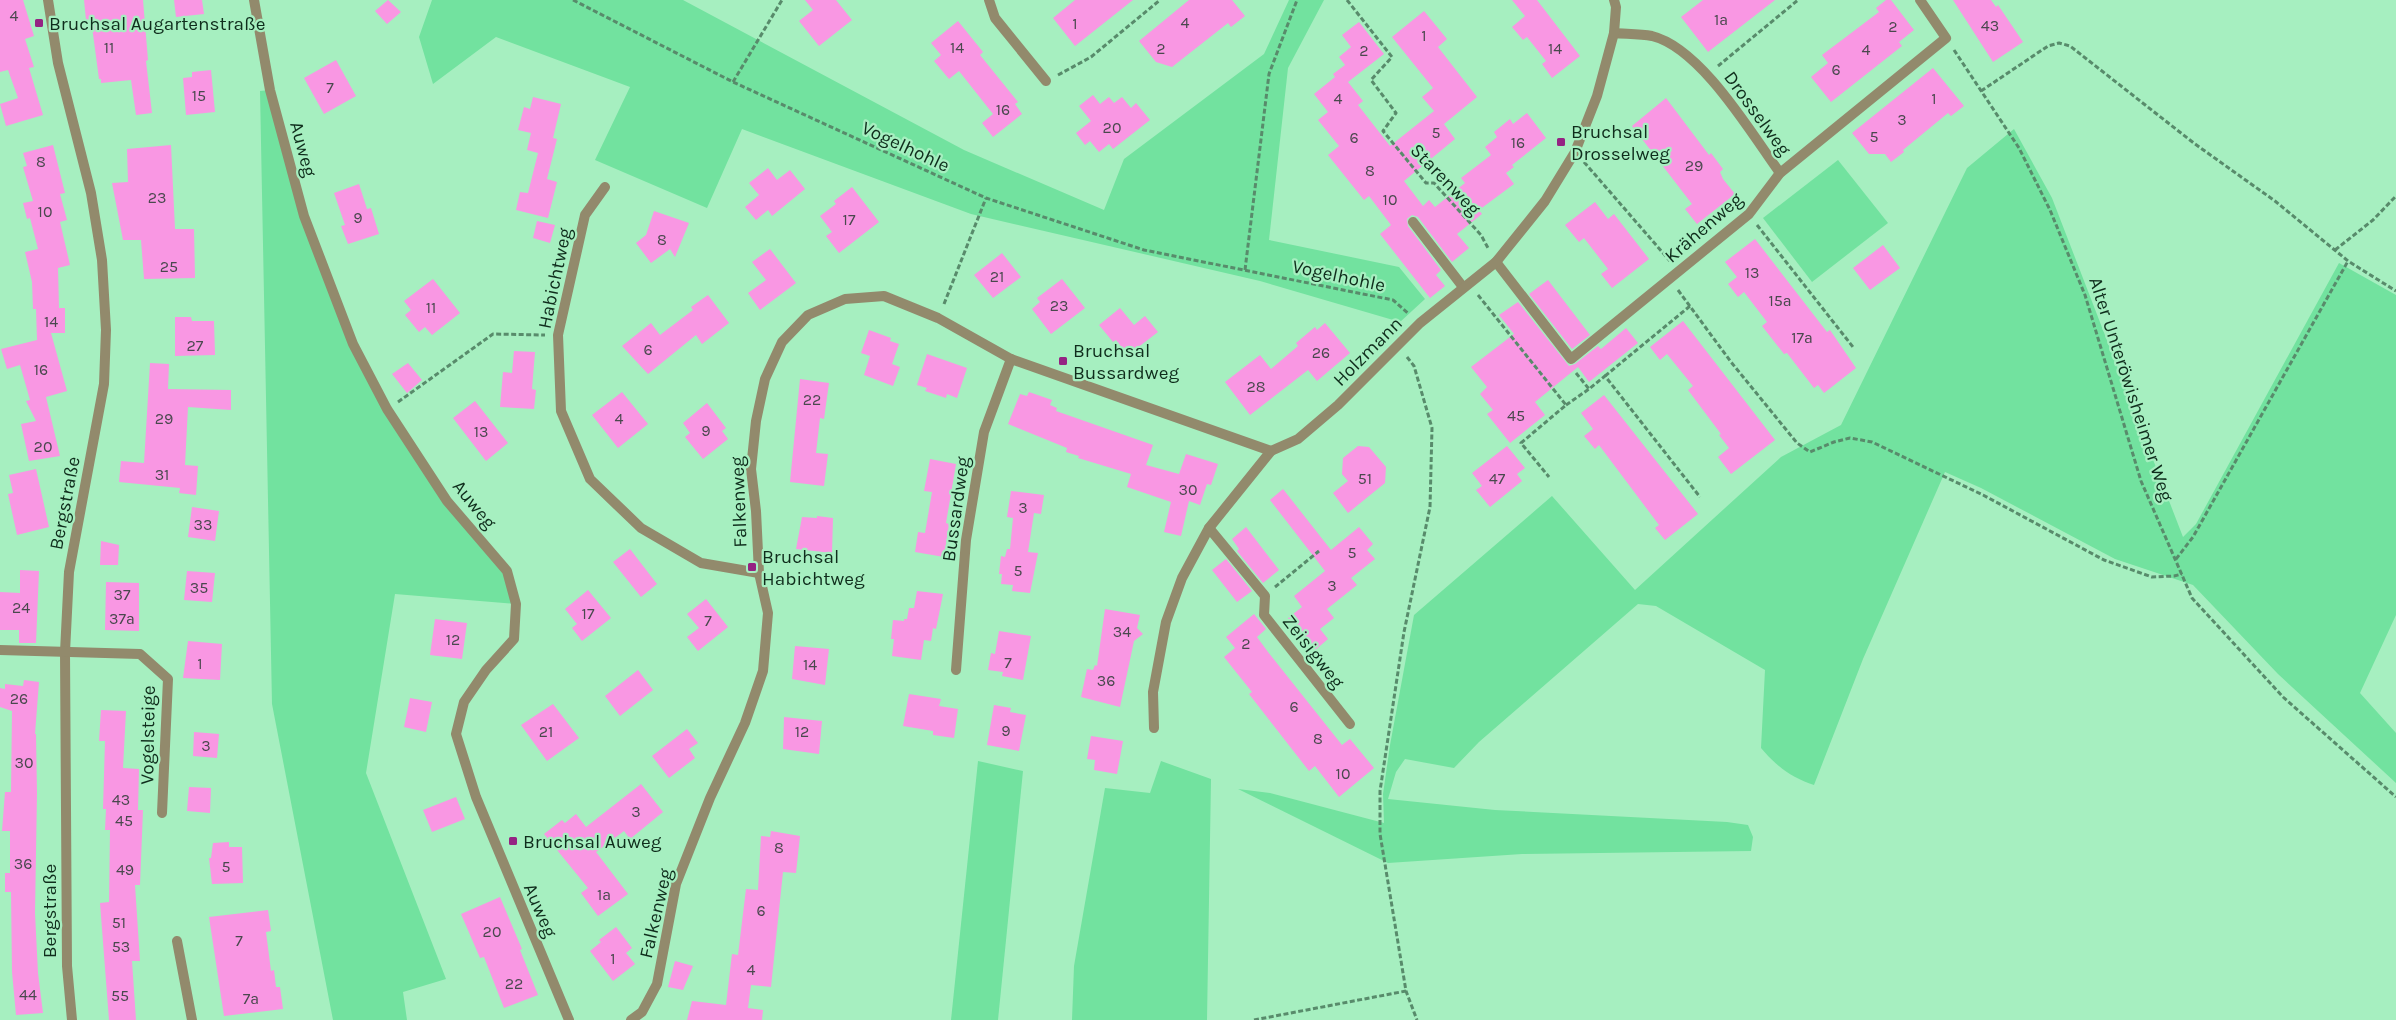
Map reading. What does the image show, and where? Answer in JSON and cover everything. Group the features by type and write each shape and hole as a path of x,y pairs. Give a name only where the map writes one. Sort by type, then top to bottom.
{"street":[{"name":"Bergstraße","path":"48,0 58,63 91,192 102,260 106,330 104,384 69,572 65,652 67,966 72,1020"},
{"name":"Auweg","path":"254,0 270,90 304,216 353,344 387,409 447,501 507,570 516,604 514,639 486,670 464,702 456,734 476,797 569,1020"},
{"path":"989,0 995,18 1046,81"},
{"name":"Holzmann","path":"1154,728 1153,692 1166,622 1182,578 1209,528 1271,451 1298,440 1338,405 1420,323 1496,262 1545,202 1575,152 1597,96 1614,33 1614,0"},
{"path":"1920,0 1946,38"},
{"name":"Drosselweg","path":"1614,33 1653,36 1685,53 1707,74 1780,173"},
{"name":"Krähenweg","path":"1571,359 1749,214 1780,173 1946,38"},
{"name":"Habichtweg","path":"605,187 585,215 558,335 562,410 590,479 641,528 701,563 758,573"},
{"path":"1413,222 1466,285"},
{"path":"1496,262 1571,359"},
{"name":"Falkenweg","path":"631,1020 642,1012 657,984 676,884 710,798 745,723 763,671 768,613 758,573 756,511 751,468 756,421 764,379 782,342 808,315 845,299 884,296 938,318 1010,359 1271,451"},
{"name":"Bussardweg","path":"956,670 966,540 982,442 1010,359"},
{"path":"1209,528 1264,596"},
{"name":"Zeisigweg","path":"1264,596 1264,615 1350,724"},
{"path":"0,650 65,652"},
{"name":"Vogelsteige","path":"65,652 140,654 168,679 162,813"},
{"path":"177,941 192,1020"}],"path":[{"name":"Vogelhohle","path":"573,0 733,82 986,198 1144,250 1393,300 1420,323"},
{"path":"733,82 782,0"},
{"path":"1046,81 1091,57 1160,0"},
{"path":"1245,270 1269,74 1297,0"},
{"name":"Starenweg","path":"1347,0 1392,57 1371,80 1396,113 1383,131 1426,183 1434,183 1481,235 1496,262"},
{"name":"Drosselweg","path":"1707,74 1798,0"},
{"name":"Alter Unteröwisheimer Weg","path":"1946,38 2019,148 2050,210 2085,295 2141,481 2192,598 2283,697 2396,797"},
{"path":"1981,91 2048,46 2059,43 2070,46 2195,144 2275,201 2348,261 2396,291"},
{"path":"1575,152 1679,272"},
{"path":"2335,250 2373,220 2396,196"},
{"path":"938,318 986,198"},
{"path":"1749,214 1853,347"},
{"path":"2176,559 2193,537 2348,261"},
{"path":"1670,280 1797,443 1810,452 1834,442 1850,438 1872,442 1983,495 2104,560 2152,577 2182,574"},
{"path":"1466,285 1566,406"},
{"path":"1549,477 1521,443 1690,306"},
{"path":"387,409 493,334 558,335"},
{"path":"1397,345 1414,366 1432,428 1430,508 1404,632 1380,791 1380,834 1406,992 1417,1020"},
{"path":"1571,359 1572,368 1589,389"},
{"path":"1605,376 1700,497"},
{"path":"1264,596 1319,551"},
{"path":"1254,1020 1406,992"}],"green space":[{"path":"432,0 683,0 964,150 1104,210 1124,159 1264,54 1289,0 1324,0 1288,68 1269,240 1399,267 1425,299 1400,322 1260,281 971,214 742,129 707,208 595,160 630,87 496,37 433,84 419,37"},
{"path":"270,90 304,216 353,344 447,501 507,571 516,604 395,594 366,773 446,979 403,992 407,1020 333,1020 272,704 260,91"},
{"path":"2014,129 2052,198 2183,537 2196,524 2339,263 2396,295 2396,615 2360,693 2396,733 2396,783 2278,674 2193,585 2115,559 1981,488 1945,472 1863,659 1814,785 1785,771 1761,748 1765,670 1656,606 1638,604 1479,742 1454,768 1405,759 1396,772 1388,799 1495,810 1727,822 1748,825 1753,837 1751,851 1522,854 1388,863 1238,789 1270,793 1384,823 1383,794 1390,745 1414,615 1552,496 1635,590 1781,457 1841,425 1967,168"},
{"path":"1838,160 1888,223 1812,282 1763,218"},
{"path":"978,761 1023,771 998,1020 951,1020"},
{"path":"1161,761 1211,779 1207,1020 1072,1020 1074,966 1105,788 1150,793"}],"building":[{"path":"0,0 23,0 34,36 25,39 34,67 29,68 43,115 6,126 0,104 18,98 8,70 0,72"},
{"path":"84,0 143,0 148,60 146,61 152,113 136,115 131,80 101,83 91,19 86,20"},
{"path":"174,0 202,0 204,14 176,17"},
{"path":"388,0 401,12 387,24 375,11"},
{"path":"805,0 836,0 852,20 819,46 799,21 813,10"},
{"path":"1075,0 1133,0 1075,46 1053,18"},
{"path":"1189,0 1232,0 1245,16 1231,27 1228,23 1172,67 1156,62 1139,41"},
{"path":"1512,0 1537,0 1580,56 1552,78 1542,64 1546,61 1527,37 1523,40 1512,27 1525,16"},
{"path":"1703,0 1775,0 1708,52 1681,17"},
{"path":"1886,0 1891,0 1914,30 1899,42 1902,46 1831,102 1811,77 1828,63 1822,55 1879,12 1876,8"},
{"path":"1953,0 1991,0 1996,7 1998,5 2023,42 1993,62"},
{"path":"1424,11 1447,39 1438,47 1477,97 1444,124 1455,139 1404,181 1423,206 1429,200 1435,207 1465,183 1461,178 1491,155 1485,147 1497,137 1494,132 1510,119 1513,124 1527,113 1546,138 1512,165 1514,167 1506,173 1514,184 1479,210 1482,214 1457,234 1469,248 1452,262 1418,217 1412,215 1407,219 1408,226 1441,270 1436,275 1445,286 1430,298 1380,234 1391,225 1369,196 1364,200 1328,155 1339,146 1318,120 1328,112 1314,94 1335,77 1333,74 1345,65 1339,57 1351,47 1342,35 1359,22 1384,54 1348,82 1363,101 1358,105 1390,146 1434,111 1422,97 1433,88 1392,37"},
{"path":"958,21 983,52 980,55 1018,102 1015,104 1022,114 993,137 982,123 993,114 959,71 949,79 934,61 941,55 931,43"},
{"path":"336,60 356,96 324,114 304,78"},
{"path":"1933,68 1964,106 1951,116 1948,113 1891,162 1885,154 1869,154 1852,133"},
{"path":"211,70 215,112 186,115 183,78 192,77 192,72"},
{"path":"1093,95 1100,104 1109,97 1114,103 1122,97 1131,108 1136,103 1150,120 1113,149 1109,144 1099,152 1090,141 1085,145 1076,133 1091,121 1079,106"},
{"path":"533,97 561,104 553,138 557,139 547,179 557,182 548,218 516,210 520,192 528,193 538,153 527,150 531,133 518,130 524,107 530,109"},
{"path":"1666,98 1709,155 1711,153 1723,169 1720,172 1723,179 1735,194 1697,224 1685,209 1692,204 1632,126"},
{"path":"53,145 65,193 60,194 67,220 60,222 70,265 58,268 59,308 65,308 65,333 51,333 67,391 46,397 60,456 29,461 21,424 36,421 26,401 30,400 20,365 7,369 1,349 37,340 36,309 33,309 32,282 25,252 38,249 30,218 27,219 23,203 33,201 23,167 27,166 23,153"},
{"path":"171,145 175,229 194,229 195,278 144,279 141,240 123,240 112,183 128,182 127,149"},
{"path":"768,168 777,180 790,170 805,189 772,216 768,210 756,220 745,207 759,195 749,183"},
{"path":"359,184 367,209 371,208 379,234 348,244 341,226 345,225 334,193"},
{"path":"852,187 879,222 839,253 826,236 832,232 820,216 836,204 834,201"},
{"path":"1595,202 1608,219 1614,214 1649,259 1612,288 1601,274 1608,269 1584,238 1579,242 1565,225"},
{"path":"654,211 689,223 675,257 670,249 651,263 636,243 646,235"},
{"path":"537,221 555,225 550,243 533,238"},
{"path":"1755,239 1827,332 1830,330 1856,368 1824,393 1818,385 1814,388 1787,353 1784,354 1762,326 1767,322 1744,292 1738,297 1728,284 1737,277 1725,262"},
{"path":"1883,245 1900,268 1870,290 1853,268"},
{"path":"770,249 796,283 760,310 748,293 766,280 752,262"},
{"path":"1002,253 1021,277 993,298 974,275"},
{"path":"433,279 460,313 432,335 425,327 419,332 405,315 411,310 404,301"},
{"path":"1062,279 1085,308 1051,334 1032,309 1040,302 1037,298"},
{"path":"1548,280 1590,335 1572,349 1529,294"},
{"path":"708,295 729,323 702,344 696,335 648,374 622,346 651,323 660,335 693,310 691,307"},
{"path":"1518,302 1569,366 1575,364 1598,346 1601,349 1626,328 1638,343 1589,382 1578,367 1535,402 1545,415 1510,443 1487,414 1493,410 1480,394 1487,387 1471,367 1514,334 1499,315"},
{"path":"1120,308 1134,325 1145,316 1158,332 1128,355 1116,340 1113,342 1099,325"},
{"path":"175,317 191,317 192,321 214,321 215,355 175,356"},
{"path":"1683,321 1775,440 1731,474 1718,457 1729,448 1719,435 1721,434 1688,390 1693,386 1667,354 1660,360 1650,347"},
{"path":"1325,323 1350,353 1317,381 1308,370 1250,415 1225,382 1260,355 1271,369 1298,346 1296,343 1315,327 1317,330"},
{"path":"869,330 891,338 890,341 899,344 892,364 900,367 893,386 864,375 870,356 861,353"},
{"path":"514,351 535,352 532,389 536,390 534,409 500,407 503,372 512,373"},
{"path":"927,354 967,368 957,398 947,394 946,398 925,391 927,388 917,385"},
{"path":"150,363 169,364 168,389 231,390 231,410 188,407 185,465 198,466 196,495 179,493 180,488 119,482 121,461 144,463"},
{"path":"408,363 422,380 407,393 392,374"},
{"path":"800,379 829,383 824,419 820,418 816,453 828,454 824,486 790,482"},
{"path":"622,392 648,424 618,448 592,415"},
{"path":"1029,392 1052,400 1050,405 1057,408 1056,411 1153,445 1146,465 1179,474 1186,454 1218,464 1211,485 1207,484 1200,505 1189,501 1181,536 1164,532 1171,502 1127,487 1131,474 1078,458 1079,456 1066,452 1067,448 1008,424 1020,394 1027,396"},
{"path":"1604,395 1698,514 1665,540 1655,528 1659,525 1599,445 1595,449 1584,436 1593,429 1581,413"},
{"path":"475,401 508,443 486,461 453,418"},
{"path":"707,403 726,428 722,431 728,439 703,459 685,437 690,433 683,423"},
{"path":"1358,446 1369,447 1386,467 1385,483 1348,513 1333,493 1348,481 1342,474 1343,458"},
{"path":"1507,446 1525,468 1517,474 1522,481 1490,507 1476,490 1482,486 1472,473"},
{"path":"930,459 956,464 946,523 949,524 944,557 915,552 918,532 925,533 932,492 924,491"},
{"path":"36,469 49,527 17,535 8,494 13,493 9,475"},
{"path":"1283,489 1331,550 1359,527 1373,544 1367,550 1375,559 1351,578 1357,585 1327,609 1334,618 1320,629 1328,639 1314,651 1288,618 1302,607 1294,596 1325,571 1270,500"},
{"path":"1011,491 1044,495 1041,514 1034,513 1028,552 1038,553 1030,593 1012,591 1013,585 1001,584 1002,574 999,574 1001,556 1005,557 1007,549 1010,549 1013,518 1007,517"},
{"path":"192,507 219,511 215,541 188,537"},
{"path":"817,516 833,518 832,553 796,549 802,517 817,518"},
{"path":"1246,527 1279,570 1263,583 1237,551 1239,549 1232,539"},
{"path":"101,541 119,545 118,565 100,565"},
{"path":"630,549 657,584 641,597 613,562"},
{"path":"1226,559 1252,591 1237,602 1212,570"},
{"path":"20,570 39,571 36,643 19,643 19,630 0,630 0,592 20,593"},
{"path":"187,571 215,573 212,602 184,600"},
{"path":"106,582 139,583 139,631 105,630"},
{"path":"588,590 611,618 582,641 572,628 577,624 565,609"},
{"path":"917,591 943,594 936,629 933,628 931,641 924,640 921,660 892,656 894,639 891,639 893,620 904,621 904,619 907,619 909,608 914,608"},
{"path":"706,599 728,627 698,651 687,637 699,628 687,614"},
{"path":"1105,609 1140,615 1137,628 1143,634 1134,641 1120,707 1081,697 1087,669 1093,670 1095,665 1097,666"},
{"path":"1254,614 1266,629 1257,637 1268,652 1342,745 1350,739 1374,768 1339,797 1315,766 1309,771 1249,694 1252,692 1224,657 1235,648 1226,637"},
{"path":"435,619 467,623 462,659 430,655"},
{"path":"999,631 1031,636 1023,680 1002,676 1003,672 988,670 991,653 995,654"},
{"path":"188,641 222,644 220,680 183,678"},
{"path":"795,646 829,649 825,685 792,679"},
{"path":"638,670 653,690 620,716 605,696"},
{"path":"24,680 39,682 35,734 37,793 35,913 38,973 43,1013 16,1015 12,972 11,892 5,892 5,873 10,873 10,831 2,831 5,792 11,792 12,711 0,707 0,688 5,689 5,684 23,686"},
{"path":"909,694 941,699 939,706 958,709 954,738 933,735 933,731 903,726"},
{"path":"410,698 432,702 426,732 404,727"},
{"path":"553,704 579,738 547,761 521,725"},
{"path":"994,705 1011,708 1010,712 1026,715 1019,751 987,745"},
{"path":"101,710 126,711 123,768 139,769 138,810 143,810 140,885 135,885 140,961 132,961 136,1020 109,1020 100,903 109,902 110,830 105,830 106,809 103,809 105,741 99,741"},
{"path":"784,717 822,721 819,754 783,749"},
{"path":"687,729 698,743 689,749 695,758 669,778 652,756"},
{"path":"194,732 219,734 217,758 193,756"},
{"path":"1091,736 1123,741 1117,774 1094,770 1095,760 1087,759"},
{"path":"641,784 663,812 630,839 624,831 596,852 628,894 598,916 581,893 588,888 544,834 562,820 565,823 576,814 586,827"},
{"path":"189,787 211,788 210,813 187,811"},
{"path":"456,797 465,819 432,832 423,810"},
{"path":"771,831 800,836 796,873 783,872 771,987 751,985 748,1008 763,1010 762,1020 687,1020 692,1001 726,1005 732,954 738,955 746,889 758,890 761,836 770,837"},
{"path":"229,842 229,847 242,847 243,883 212,884 209,858 211,858 213,843"},
{"path":"500,897 522,949 520,950 538,995 504,1008 484,957 480,958 461,914"},
{"path":"268,910 271,931 266,932 271,971 274,970 276,987 280,987 283,1009 224,1016 209,917"},
{"path":"616,927 632,948 626,953 635,964 613,981 590,951 601,942 599,940"},
{"path":"675,961 693,966 683,990 668,987"}],"place":[{"name":"Bruchsal Augartenstraße","path":"39,23"},
{"name":"Bruchsal Drosselweg","path":"1561,142"},
{"name":"Bruchsal Bussardweg","path":"1063,361"},
{"name":"Bruchsal Habichtweg","path":"752,567"},
{"name":"Bruchsal Auweg","path":"513,841"}]}
